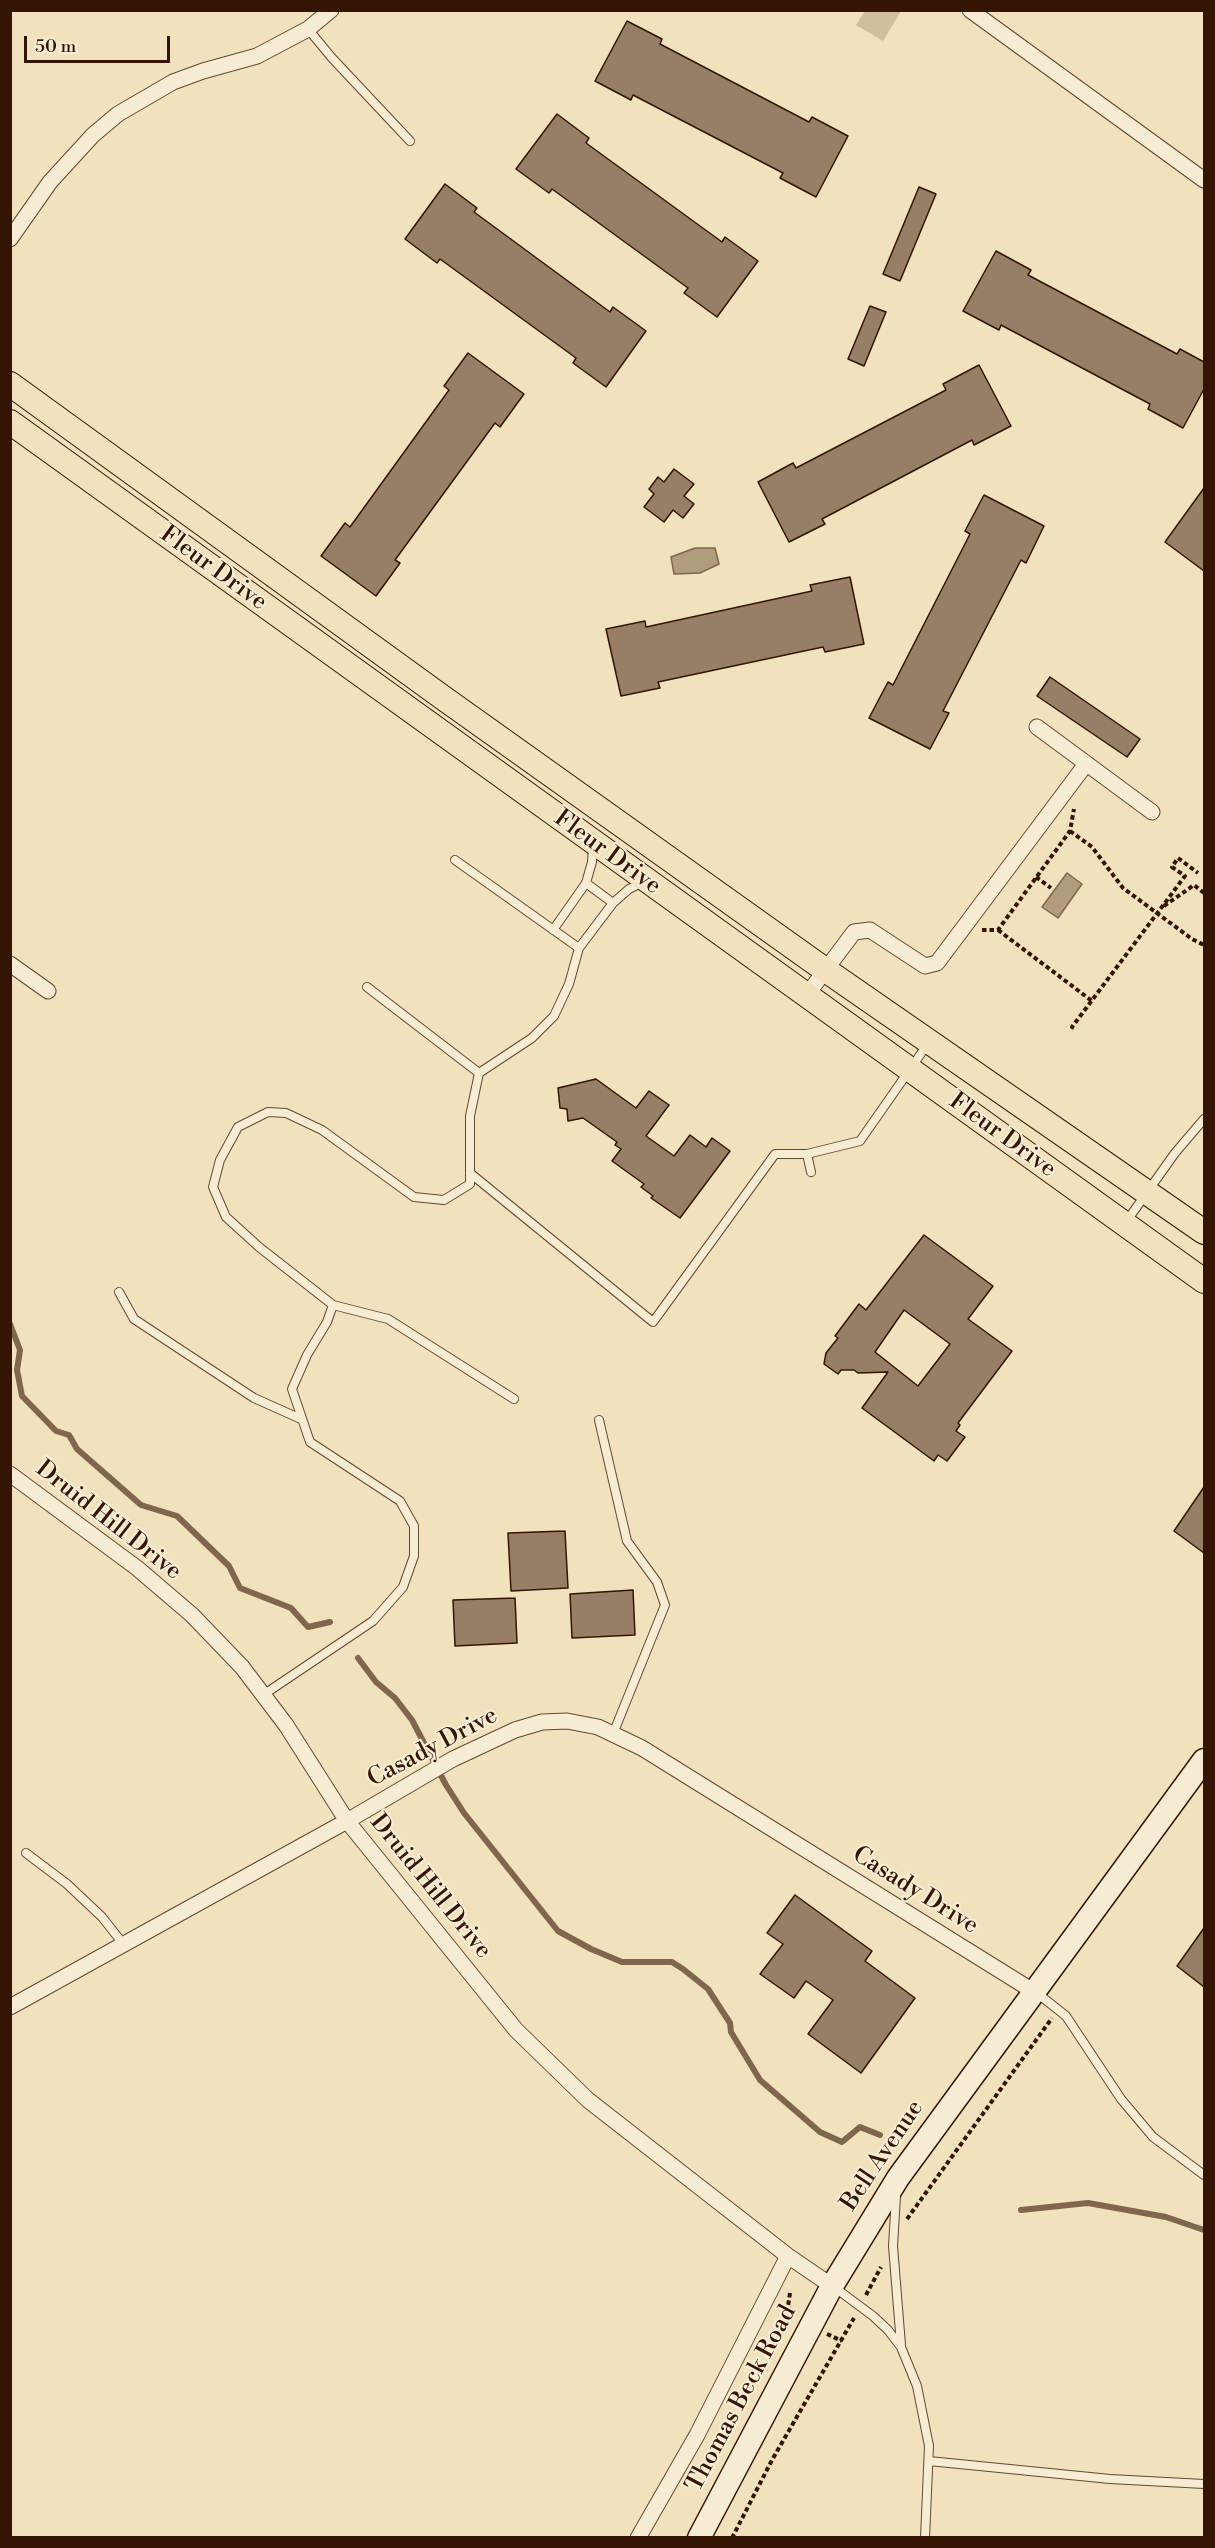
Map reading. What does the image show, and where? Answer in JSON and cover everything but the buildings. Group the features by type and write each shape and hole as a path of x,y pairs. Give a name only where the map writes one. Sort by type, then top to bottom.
{"main road":[{"name":"Fleur Drive","path":"10,384 442,697 825,969 1204,1232"},
{"name":"Fleur Drive","path":"10,422 1204,1281"},
{"name":"Bell Avenue","path":"832,2286 898,2178 1204,1760"},
{"name":"Thomas Beck Road","path":"699,2538 832,2286"}],"street":[{"path":"10,239 50,182 93,135 118,114 173,82 257,56 308,29 331,10"},
{"path":"970,10 1204,180"},
{"path":"1037,727 1152,812"},
{"path":"806,996 854,932 870,930 925,966 937,963 1086,764"},
{"path":"10,964 48,991"},
{"name":"Druid Hill Drive","path":"10,1474 137,1568 192,1615 242,1667 286,1725 347,1821 516,2030 588,2100 788,2256"},
{"name":"Casady Drive","path":"10,2007 347,1821 453,1759 515,1730 542,1722 583,1723 642,1748 1034,1991"},
{"path":"638,2538 697,2434 788,2256 832,2286"}],"lane":[{"path":"308,29 410,141"},
{"path":"553,930 586,883 592,862 592,842"},
{"path":"455,860 579,948"},
{"path":"514,1399 388,1319 333,1305 226,1217 213,1186 220,1160 238,1127 268,1112 286,1113 322,1130 414,1197 444,1200 470,1184 470,1116 479,1073 532,1038 554,1016 569,984 579,948 613,903 629,889 646,880"},
{"path":"586,883 613,903"},
{"path":"368,987 479,1073"},
{"path":"470,1173 653,1322 775,1154 807,1154 860,1141 930,1042"},
{"path":"1124,1224 1175,1153 1203,1124"},
{"path":"807,1154 810,1172"},
{"path":"119,1292 134,1319 254,1398 301,1419"},
{"path":"262,1695 373,1621 403,1587 414,1556 414,1526 400,1501 310,1442 301,1419 292,1389 307,1355 327,1322 333,1305"},
{"path":"598,1420 627,1542 657,1582 665,1605 613,1734"},
{"path":"26,1853 67,1884 102,1917 124,1945"},
{"path":"1034,1991 1066,2016 1121,2099 1153,2137 1203,2173"},
{"path":"898,2178 892,2246 901,2347 917,2386 929,2446 925,2538"},
{"path":"832,2286 873,2316 901,2347"},
{"path":"929,2461 1110,2479 1204,2484"}],"path":[{"path":"998,930 1070,831 1076,800"},
{"path":"1070,831 1092,847 1124,888 1192,939 1204,945"},
{"path":"1074,1028 1072,1027 1185,876 1172,867 1178,858 1198,873"},
{"path":"1036,877 1051,888"},
{"path":"1160,909 1194,885 1204,893"},
{"path":"976,927 983,931 998,930 1092,1001"},
{"path":"907,2220 1050,2021"},
{"path":"869,2290 882,2264"},
{"path":"793,2288 788,2306 790,2312 799,2318"},
{"path":"732,2538 772,2460 852,2322"},
{"path":"828,2334 842,2341"}],"shaded area":[{"path":"865,11 901,11 883,41 856,25"},
{"path":"695,548 715,548 719,564 700,573 674,574 671,557"},
{"path":"1067,873 1082,884 1058,918 1042,907"}],"waterway":[{"path":"10,1324 20,1350 17,1370 22,1396 56,1431 69,1435 77,1449 141,1505 177,1516 229,1566 240,1588 291,1608 308,1627 330,1622"},
{"path":"358,1658 376,1682 395,1698 412,1720 446,1785 464,1813 558,1931 591,1949 622,1962 672,1962 708,1989 730,2023 731,2032 760,2080 820,2132 842,2142 860,2127 880,2135"},
{"path":"1021,2210 1088,2203 1166,2217 1204,2230"}]}
